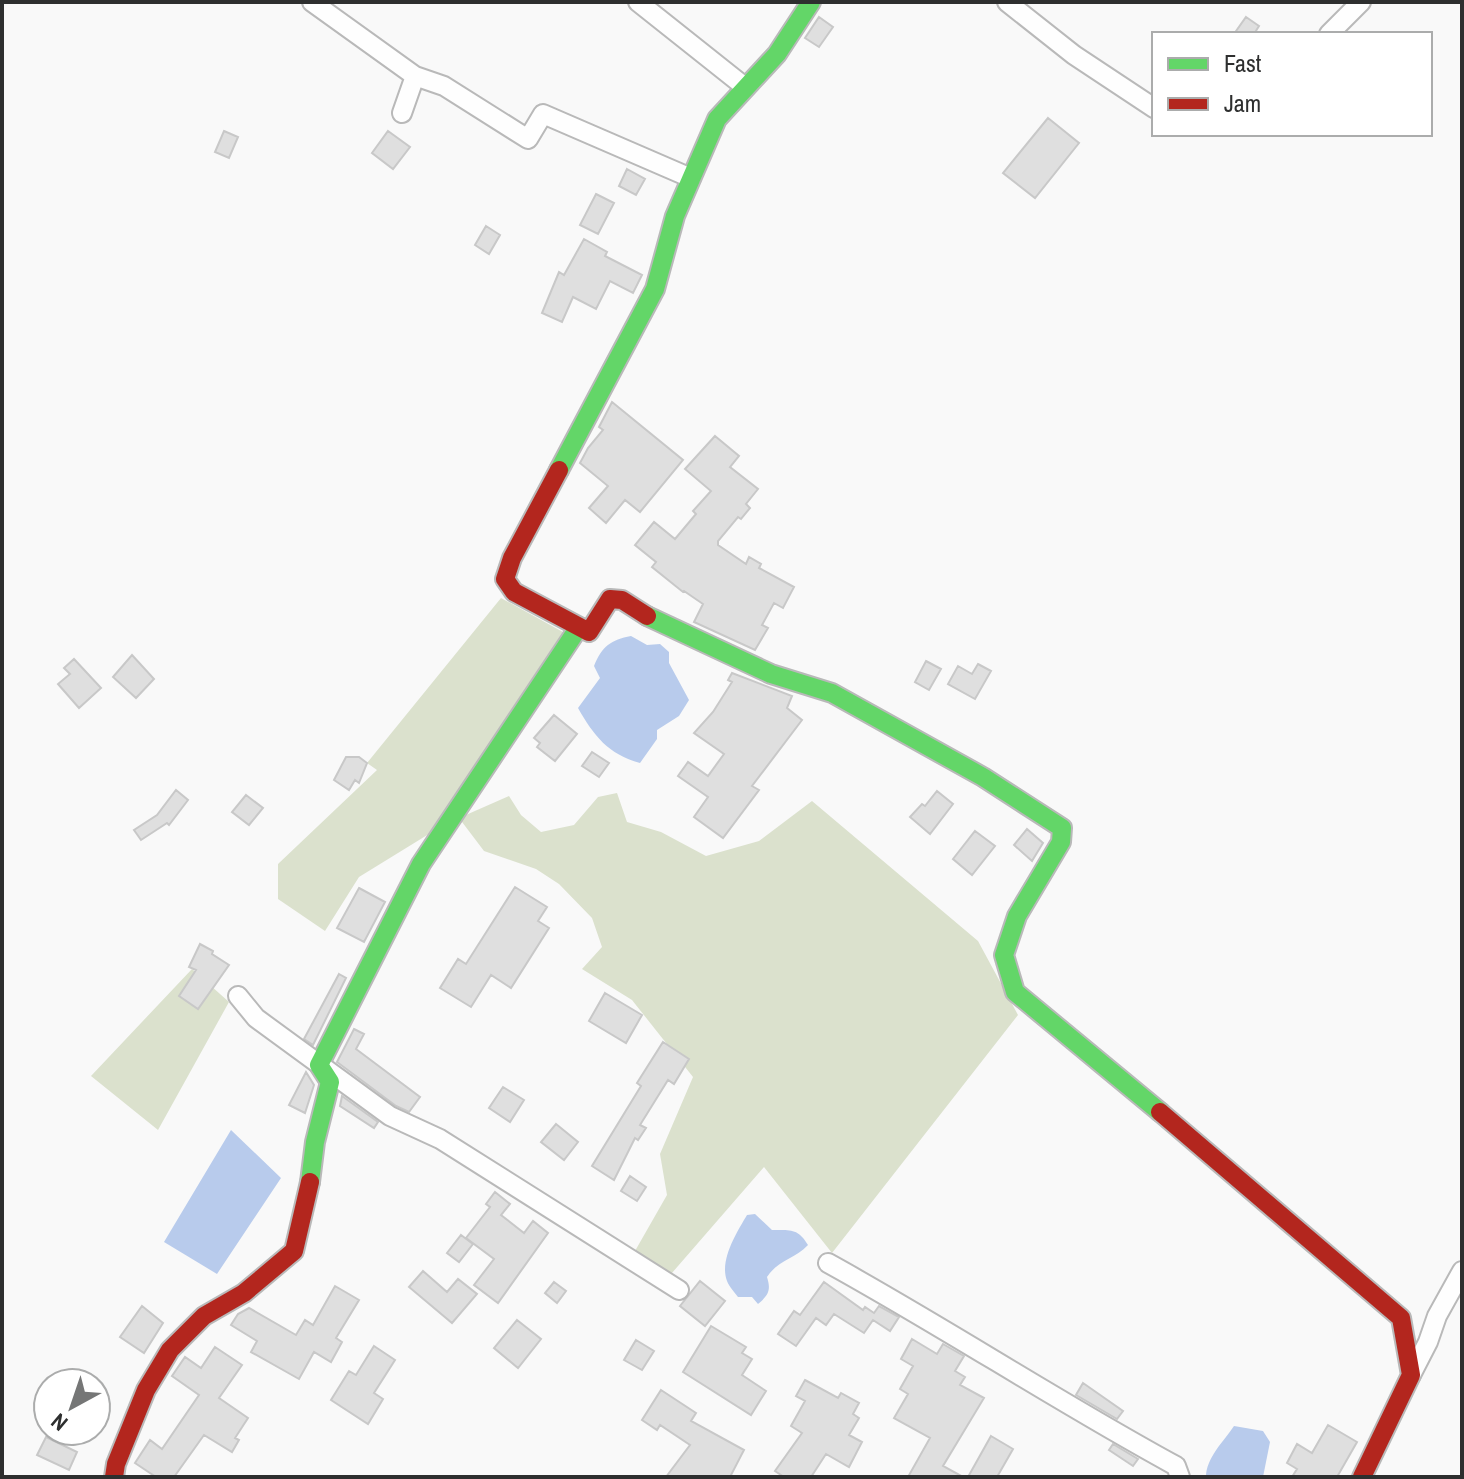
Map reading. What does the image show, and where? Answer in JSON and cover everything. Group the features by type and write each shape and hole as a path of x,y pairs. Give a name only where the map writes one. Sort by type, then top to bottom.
{"street":[{"path":"312,2 415,76 444,86 528,139 543,114 691,178"},
{"path":"638,2 745,87"},
{"path":"811,2 777,54 717,119 675,216 655,289 578,430 512,558 505,579 514,592 589,632 610,599 622,600 633,609 771,674 832,693 983,777 1062,828 1061,842 1017,916 1004,955 1015,992 1401,1318 1411,1375"},
{"path":"1007,2 1074,55 1152,107"},
{"path":"1331,32 1361,2"},
{"path":"402,113 415,76"},
{"path":"319,1065 421,864 579,627"},
{"path":"238,996 256,1018 390,1116 440,1139 679,1290"},
{"path":"114,1477 116,1464 141,1402 170,1350 204,1316 244,1293 294,1251 330,1082 319,1065"},
{"path":"828,1263 885,1294 1109,1430 1176,1466 1180,1477"},
{"path":"1362,1477 1428,1342 1437,1316 1462,1271"}],"green space":[{"path":"501,598 572,637 450,821 359,877 325,931 278,899 278,864 377,770 367,763"},
{"path":"617,793 627,822 661,832 706,856 759,841 812,801 978,941 1018,1015 832,1253 764,1167 665,1281 631,1258 667,1195 660,1154 693,1077 632,1000 582,969 602,947 592,918 559,884 536,869 484,851 459,818 509,796 521,815 541,832 574,825 598,797"},
{"path":"192,969 229,1002 158,1130 91,1076"}],"water":[{"path":"631,636 647,645 660,644 669,652 669,663 689,700 679,716 657,730 657,739 640,763 619,755 603,743 578,708 600,678 594,666 600,653 613,642"},
{"path":"231,1130 281,1178 217,1274 164,1242"},
{"path":"755,1214 772,1230 793,1231 801,1235 808,1245 771,1271 767,1277 768,1292 758,1304 752,1297 738,1297 725,1273 727,1255 734,1238 747,1215"},
{"path":"1234,1426 1263,1431 1270,1442 1263,1477 1206,1477 1212,1456"}],"building":[{"path":"819,17 833,27 819,47 805,38"},
{"path":"1246,17 1259,26 1255,32 1235,32"},
{"path":"1048,118 1079,143 1035,198 1003,173"},
{"path":"224,131 238,137 229,158 215,152"},
{"path":"388,131 410,147 393,169 372,153"},
{"path":"627,169 645,179 636,195 619,186"},
{"path":"596,194 614,203 598,234 580,225"},
{"path":"486,226 500,235 489,254 475,245"},
{"path":"584,239 607,252 605,256 642,275 633,293 610,281 596,309 573,297 562,322 542,313 559,272 564,275"},
{"path":"612,402 683,460 640,512 625,500 606,523 589,508 608,486 580,463 603,430 599,427"},
{"path":"715,436 739,456 730,467 758,489 746,504 750,508 741,519 738,517 718,545 746,564 749,557 761,564 759,568 794,587 783,608 774,603 762,625 768,628 755,650 694,622 703,604 652,567 656,562 635,545 654,522 675,539 696,514 693,511 711,491 685,469"},
{"path":"132,655 154,679 136,698 113,677"},
{"path":"74,659 101,688 79,708 58,684 70,674 64,668"},
{"path":"926,661 941,669 929,690 915,682"},
{"path":"978,664 991,671 975,699 948,684 958,666 972,674"},
{"path":"732,673 792,696 787,708 802,720 752,786 759,790 723,838 694,817 708,797 678,776 688,762 708,776 724,754 694,733 713,712 732,682 728,680"},
{"path":"554,715 577,734 555,761 537,747 540,743 534,738"},
{"path":"592,752 609,763 599,777 582,766"},
{"path":"346,757 359,757 367,763 359,783 355,780 349,790 334,780"},
{"path":"176,790 188,800 169,825 167,823 141,840 134,830 157,815"},
{"path":"937,791 953,804 930,834 910,817 922,804 925,806"},
{"path":"246,795 263,808 249,825 232,812"},
{"path":"1027,829 1043,843 1032,861 1014,845"},
{"path":"975,831 995,846 972,875 953,859"},
{"path":"515,887 547,907 538,921 549,928 511,988 491,975 471,1007 440,988 458,959 466,964"},
{"path":"359,888 385,902 364,942 337,928"},
{"path":"200,944 229,965 198,1009 179,996 196,970 189,967"},
{"path":"339,974 346,978 313,1045 304,1039"},
{"path":"605,993 642,1015 626,1043 589,1021"},
{"path":"354,1029 364,1034 356,1049 420,1097 409,1112 396,1106 337,1062"},
{"path":"663,1042 689,1059 674,1084 668,1080 640,1125 646,1128 638,1140 635,1138 614,1180 592,1166 641,1086 637,1083"},
{"path":"306,1072 314,1085 305,1113 289,1105"},
{"path":"503,1087 524,1100 510,1122 489,1108"},
{"path":"342,1096 378,1122 374,1128 340,1106"},
{"path":"556,1124 578,1142 564,1160 541,1142"},
{"path":"630,1176 646,1187 637,1201 621,1191"},
{"path":"495,1192 510,1204 501,1215 524,1233 533,1221 548,1233 498,1303 474,1285 494,1259 466,1238 490,1207 486,1204"},
{"path":"461,1235 473,1244 459,1262 447,1253"},
{"path":"423,1271 447,1292 458,1279 477,1294 452,1323 409,1287"},
{"path":"700,1281 725,1301 705,1326 680,1306"},
{"path":"554,1282 566,1291 557,1303 545,1293"},
{"path":"824,1282 863,1310 865,1307 874,1313 879,1306 899,1317 890,1331 873,1320 864,1333 834,1314 826,1325 816,1318 796,1346 778,1334 794,1311 800,1315"},
{"path":"335,1286 359,1300 336,1338 342,1342 331,1362 314,1352 299,1379 251,1352 257,1341 231,1325 238,1314 249,1308 296,1335 305,1320 313,1325"},
{"path":"142,1306 163,1323 144,1353 120,1337"},
{"path":"517,1320 541,1339 518,1368 494,1348"},
{"path":"711,1326 746,1347 742,1353 752,1359 742,1375 766,1391 751,1415 683,1372"},
{"path":"912,1339 937,1354 943,1344 964,1356 955,1371 965,1377 960,1385 984,1398 943,1466 963,1477 908,1477 930,1438 894,1418 908,1394 900,1389 913,1366 901,1359"},
{"path":"636,1340 654,1351 642,1370 624,1360"},
{"path":"374,1346 395,1360 374,1393 383,1399 368,1424 331,1400 349,1371 356,1375"},
{"path":"215,1347 242,1365 219,1398 248,1418 235,1438 239,1440 232,1452 204,1435 174,1477 156,1477 135,1463 150,1440 162,1449 199,1395 172,1376 185,1357 201,1368"},
{"path":"805,1380 838,1398 841,1393 859,1403 853,1414 859,1418 849,1435 862,1442 849,1467 826,1454 811,1477 784,1477 775,1471 802,1433 791,1426 805,1401 796,1396"},
{"path":"1083,1383 1123,1411 1117,1419 1076,1395"},
{"path":"661,1390 696,1413 691,1421 744,1450 730,1477 666,1477 690,1445 660,1425 657,1430 642,1420"},
{"path":"1328,1425 1357,1442 1337,1477 1292,1477 1297,1469 1287,1463 1297,1444 1312,1453"},
{"path":"991,1436 1013,1449 997,1477 968,1477"},
{"path":"1113,1444 1138,1459 1133,1466 1109,1450"},
{"path":"41,1447 67,1447 77,1452 69,1470 37,1455"}],"traffic: fast":[{"path":"559,470 655,289 675,216 717,119 777,54 811,2"},
{"path":"647,616 771,674 832,693 983,777 1062,828 1061,842 1017,916 1004,955 1015,992 1160,1112"},
{"path":"310,1182 315,1142 330,1082 319,1065 421,864 579,627"}],"traffic: jam":[{"path":"559,470 512,558 505,579 514,592 589,632 610,599 622,600 647,616"},
{"path":"1160,1112 1401,1318 1411,1375 1362,1477"},
{"path":"114,1477 116,1464 146,1390 170,1350 204,1316 244,1293 294,1251 310,1182"}]}
